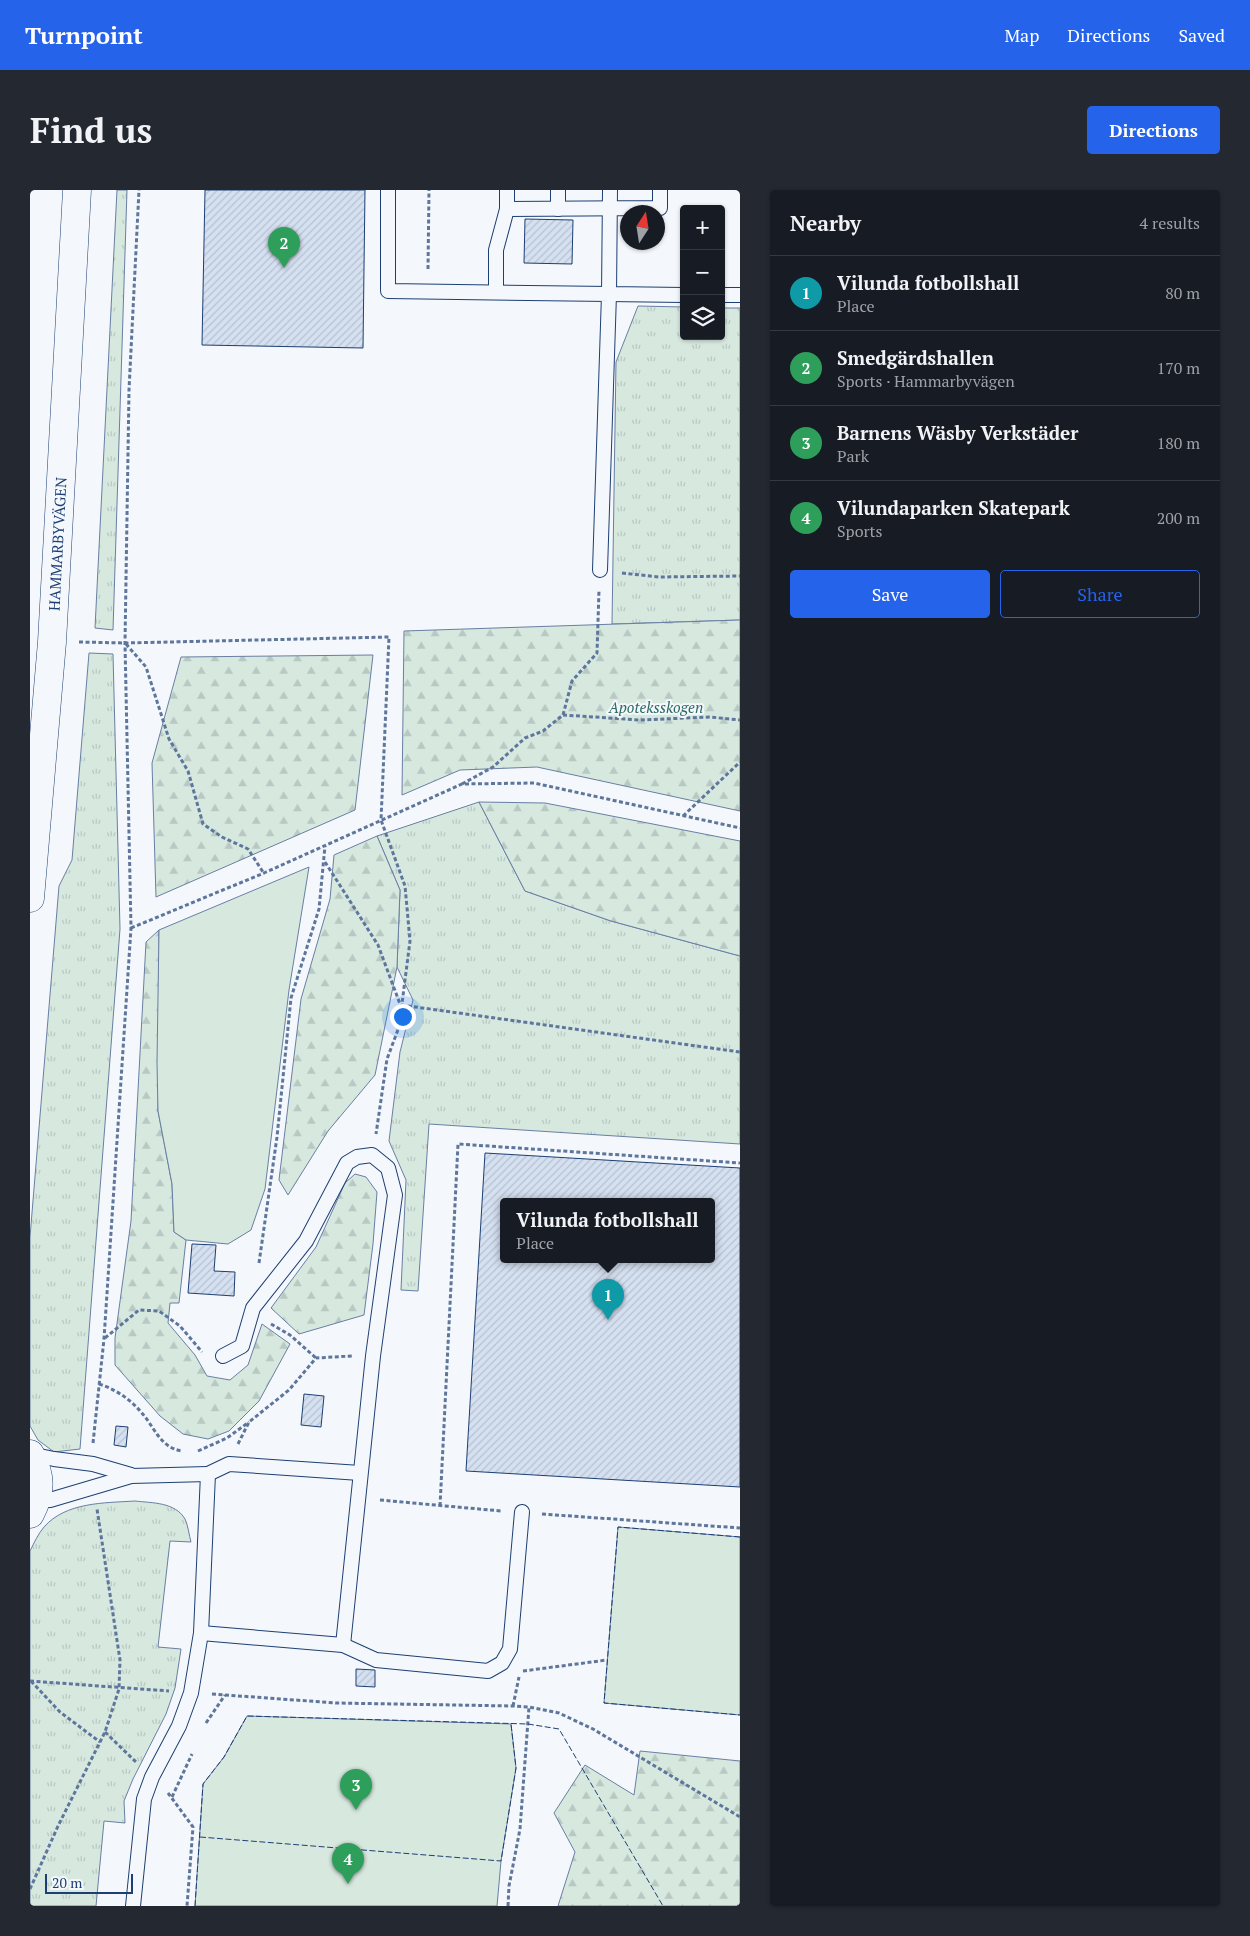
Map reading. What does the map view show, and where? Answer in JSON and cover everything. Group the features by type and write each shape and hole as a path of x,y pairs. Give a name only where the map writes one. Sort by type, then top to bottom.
{"street":[{"name":"HAMMARBYVÄGEN","path":"30,898 52,642 77,190"},
{"path":"30,1454 37,1468 39,1484 33,1507"}],"lane":[{"path":"388,190 388,290 680,294"},
{"path":"496,292 496,250 507,209 507,190"},
{"path":"558,190 558,209"},
{"path":"600,570 609,294 610,190"},
{"path":"507,209 660,208 660,190"},
{"path":"725,295 740,295"},
{"path":"223,1356 242,1346 253,1308 306,1241 347,1163 357,1157 372,1155 388,1168 395,1195 373,1356 343,1646"},
{"path":"30,1454 93,1464 131,1476"},
{"path":"33,1507 50,1500 131,1476 208,1474 229,1464 360,1473"},
{"path":"133,1906 144,1798 152,1777 179,1726 191,1693 200,1633 208,1474"},
{"path":"200,1633 343,1646 376,1660 488,1671 502,1663 510,1649 522,1512"}],"path":[{"path":"93,1464 104,1339 131,928 125,643 130,390 139,190"},
{"path":"427,291 428,190"},
{"path":"131,928 264,873 462,784 493,768 525,738 544,731 563,715 572,681 597,653 600,570 658,577 740,576"},
{"path":"52,642 125,643 389,636 381,820 405,886 410,941 400,1005 399,1027 387,1059 372,1155"},
{"path":"125,643 146,667 169,739 188,771 203,824 222,837 248,849 264,873"},
{"path":"563,715 640,720 710,717 740,720"},
{"path":"683,816 740,762"},
{"path":"462,784 534,783 740,828"},
{"path":"325,846 318,909 291,998 277,1137 253,1308 316,1358 373,1356"},
{"path":"324,862 378,946 400,1005"},
{"path":"400,1005 545,1023 740,1052"},
{"path":"440,1506 458,1144 740,1162"},
{"path":"104,1339 139,1310 159,1311 180,1326 206,1356 223,1356"},
{"path":"195,1452 227,1438 249,1422 289,1390 316,1358"},
{"path":"100,1384 114,1389 141,1412 158,1437 175,1450 185,1451"},
{"path":"229,1464 249,1422"},
{"path":"30,1889 58,1826 105,1732 118,1689 120,1660 94,1487"},
{"path":"357,1498 740,1528"},
{"path":"520,1671 607,1660"},
{"path":"30,1681 118,1689 336,1703 529,1706 559,1713 593,1729 740,1818"},
{"path":"30,1681 60,1712 100,1742"},
{"path":"508,1906 509,1886 520,1829 529,1706"},
{"path":"105,1732 141,1766"},
{"path":"163,1788 194,1827 186,1906"}],"green space":[{"path":"117,190 127,190 113,630 95,628"},
{"path":"638,306 680,307 680,340 725,340 725,308 740,308 740,620 612,624 616,362"},
{"name":"Apoteksskogen","path":"740,620 740,811 537,767 460,770 402,795 404,631"},
{"path":"89,653 113,654 120,929 80,1449 54,1452 38,1440 30,1426 30,1237 59,886 72,860"},
{"path":"373,655 355,810 156,897 152,763 181,657"},
{"path":"479,802 525,891 611,921 740,956 740,1144 429,1124 418,1291 401,1290 406,1180 389,1141 400,1052 413,1000 397,967 400,890 377,836"},
{"path":"479,802 545,803 740,841 740,956 611,921 525,891"},
{"path":"377,836 400,890 397,967 375,1075 328,1131 288,1195 279,1180 301,999 330,899 334,855"},
{"path":"309,867 289,990 265,1189 251,1230 228,1244 186,1240 174,1232 172,1184 158,1111 159,930"},
{"path":"159,930 158,1111 172,1184 174,1232 186,1240 179,1303 170,1303 168,1323 195,1355 207,1376 230,1380 248,1365 262,1324 290,1344 259,1401 229,1431 208,1439 183,1434 160,1416 115,1365 115,1338 131,1221 146,942"},
{"path":"355,1174 366,1177 377,1192 364,1315 299,1334 271,1308 316,1247 345,1183"},
{"path":"135,1501 169,1506 181,1513 188,1527 191,1542 170,1541 158,1647 181,1649 175,1688 166,1714 124,1801 125,1823 104,1821 96,1906 30,1906 30,1551 44,1527 63,1513 86,1505"},
{"path":"618,1527 740,1537 740,1715 604,1703"},
{"path":"247,1716 511,1724 516,1768 501,1861 497,1906 195,1906 203,1784 224,1757"},
{"path":"640,1751 740,1761 740,1906 558,1906 575,1852 554,1813 585,1765 634,1795"}],"building":[{"path":"205,190 365,190 363,348 202,345"},
{"path":"525,219 573,220 572,264 524,263"},
{"path":"485,1153 740,1168 740,1487 466,1471"},
{"path":"192,1244 216,1245 214,1271 235,1272 234,1296 188,1293"},
{"path":"304,1394 324,1396 321,1427 301,1425"},
{"path":"116,1426 128,1427 126,1447 114,1445"},
{"path":"356,1669 375,1670 375,1687 356,1686"}],"fence":[{"path":"740,1537 618,1527 604,1703 740,1715"},
{"path":"195,1906 203,1784 224,1757 247,1716 528,1724 559,1729 663,1906"},
{"path":"200,1837 501,1861 516,1768 511,1724"}],"place":[{"name":"Smedgärdshallen","path":"284,268"},
{"name":"Vilunda fotbollshall","path":"608,1320"},
{"name":"Barnens Wäsby Verkstäder","path":"356,1810"},
{"name":"Vilundaparken Skatepark","path":"348,1884"}]}
